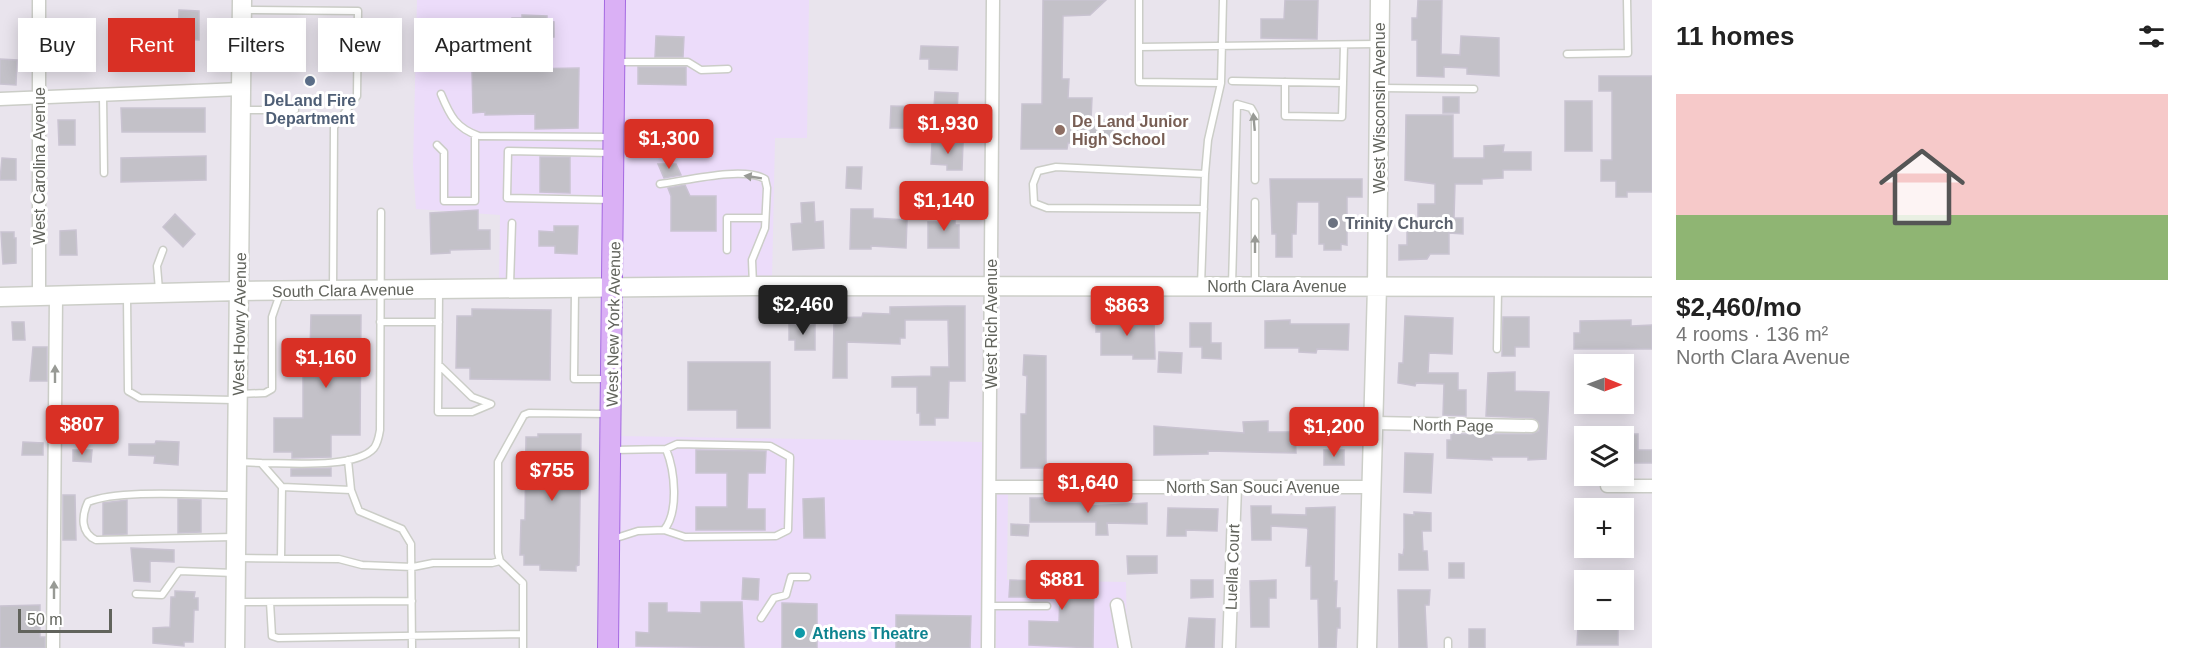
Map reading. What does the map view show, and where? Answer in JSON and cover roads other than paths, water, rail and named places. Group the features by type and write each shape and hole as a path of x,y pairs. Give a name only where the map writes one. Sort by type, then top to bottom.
{"main road":[{"name":"West New York Avenue","path":"608,648 615,0"}],"street":[{"name":"West Carolina Avenue","path":"39,0 39,97 48,296 54,648"},
{"name":"West Rich Avenue","path":"988,648 993,0"},
{"name":"West Wisconsin Avenue","path":"1367,648 1377,287 1380,0"},
{"name":"West Howry Avenue","path":"235,648 242,5"},
{"path":"0,99 241,89"},
{"name":"North Clara Avenue","path":"613,286 991,284 1652,287"},
{"name":"South Clara Avenue","path":"0,297 613,286"},
{"name":"North Page","path":"1374,423 1532,426"},
{"path":"1634,486 1652,486"},
{"name":"North San Souci Avenue","path":"990,487 1372,487"},
{"name":"Luella Court","path":"1229,648 1235,487"},
{"path":"1117,605 1125,648"}],"lane":[{"path":"1139,0 1139,82 1221,83"},
{"path":"1201,286 1208,140 1221,83 1222,0"},
{"path":"1567,54 1628,53 1626,0"},
{"path":"242,5 358,11 357,96 334,127 333,290"},
{"path":"1139,47 1379,44"},
{"path":"1285,82 1286,116 1342,117 1344,45"},
{"path":"615,63 688,62 701,70 728,69"},
{"path":"1232,81 1342,82"},
{"path":"1379,88 1474,89"},
{"path":"103,94 104,173"},
{"path":"441,94 450,117 458,126 475,135 614,145"},
{"path":"1232,286 1237,104 1251,108 1255,115 1255,180"},
{"path":"241,110 295,110"},
{"path":"437,145 444,152 444,201 475,201 475,135"},
{"path":"614,145 508,151 507,198 614,200"},
{"path":"1204,209 1047,208 1034,203 1032,190 1038,171 1056,166 1205,174"},
{"path":"660,184 731,174 759,176 765,179 767,188 765,218 762,239 752,260 753,285"},
{"path":"1255,202 1255,286"},
{"path":"237,462 348,460 363,456 374,447 378,439 381,212"},
{"path":"727,250 727,218 765,218"},
{"path":"510,288 512,223"},
{"path":"159,293 157,266 164,250"},
{"path":"576,287 574,378 612,379"},
{"path":"1497,349 1498,287"},
{"path":"439,365 472,397 491,404 472,412 438,412 440,288"},
{"path":"127,294 128,391 140,398 238,397 265,393 272,389 272,317 281,291"},
{"path":"380,322 439,322"},
{"path":"523,648 523,583 500,561 496,541 498,462 524,415 529,413 611,414"},
{"path":"609,540 638,531 664,530 685,537 776,536 788,530 790,457 770,446 677,444 666,449 611,450"},
{"path":"664,530 672,521 673,466 666,449"},
{"path":"348,460 351,490 359,511 402,529 411,544 412,648"},
{"path":"261,463 282,487 281,558"},
{"path":"282,487 351,490"},
{"path":"237,495 152,495 97,499 88,502 84,510 84,530 87,535 96,540 237,537"},
{"path":"136,594 162,595 179,571 236,566 281,558 339,559 362,566 412,567 433,563 500,561"},
{"path":"761,618 774,598 786,595 791,577 807,577"},
{"path":"236,602 412,601"},
{"path":"270,602 270,630 275,637 524,634"},
{"path":"989,606 1047,606"}],"place":[{"name":"DeLand Fire Department","path":"310,81"},
{"name":"De Land Junior High School","path":"1060,130"},
{"name":"Trinity Church","path":"1333,223"},
{"name":"Athens Theatre","path":"800,633"}]}
